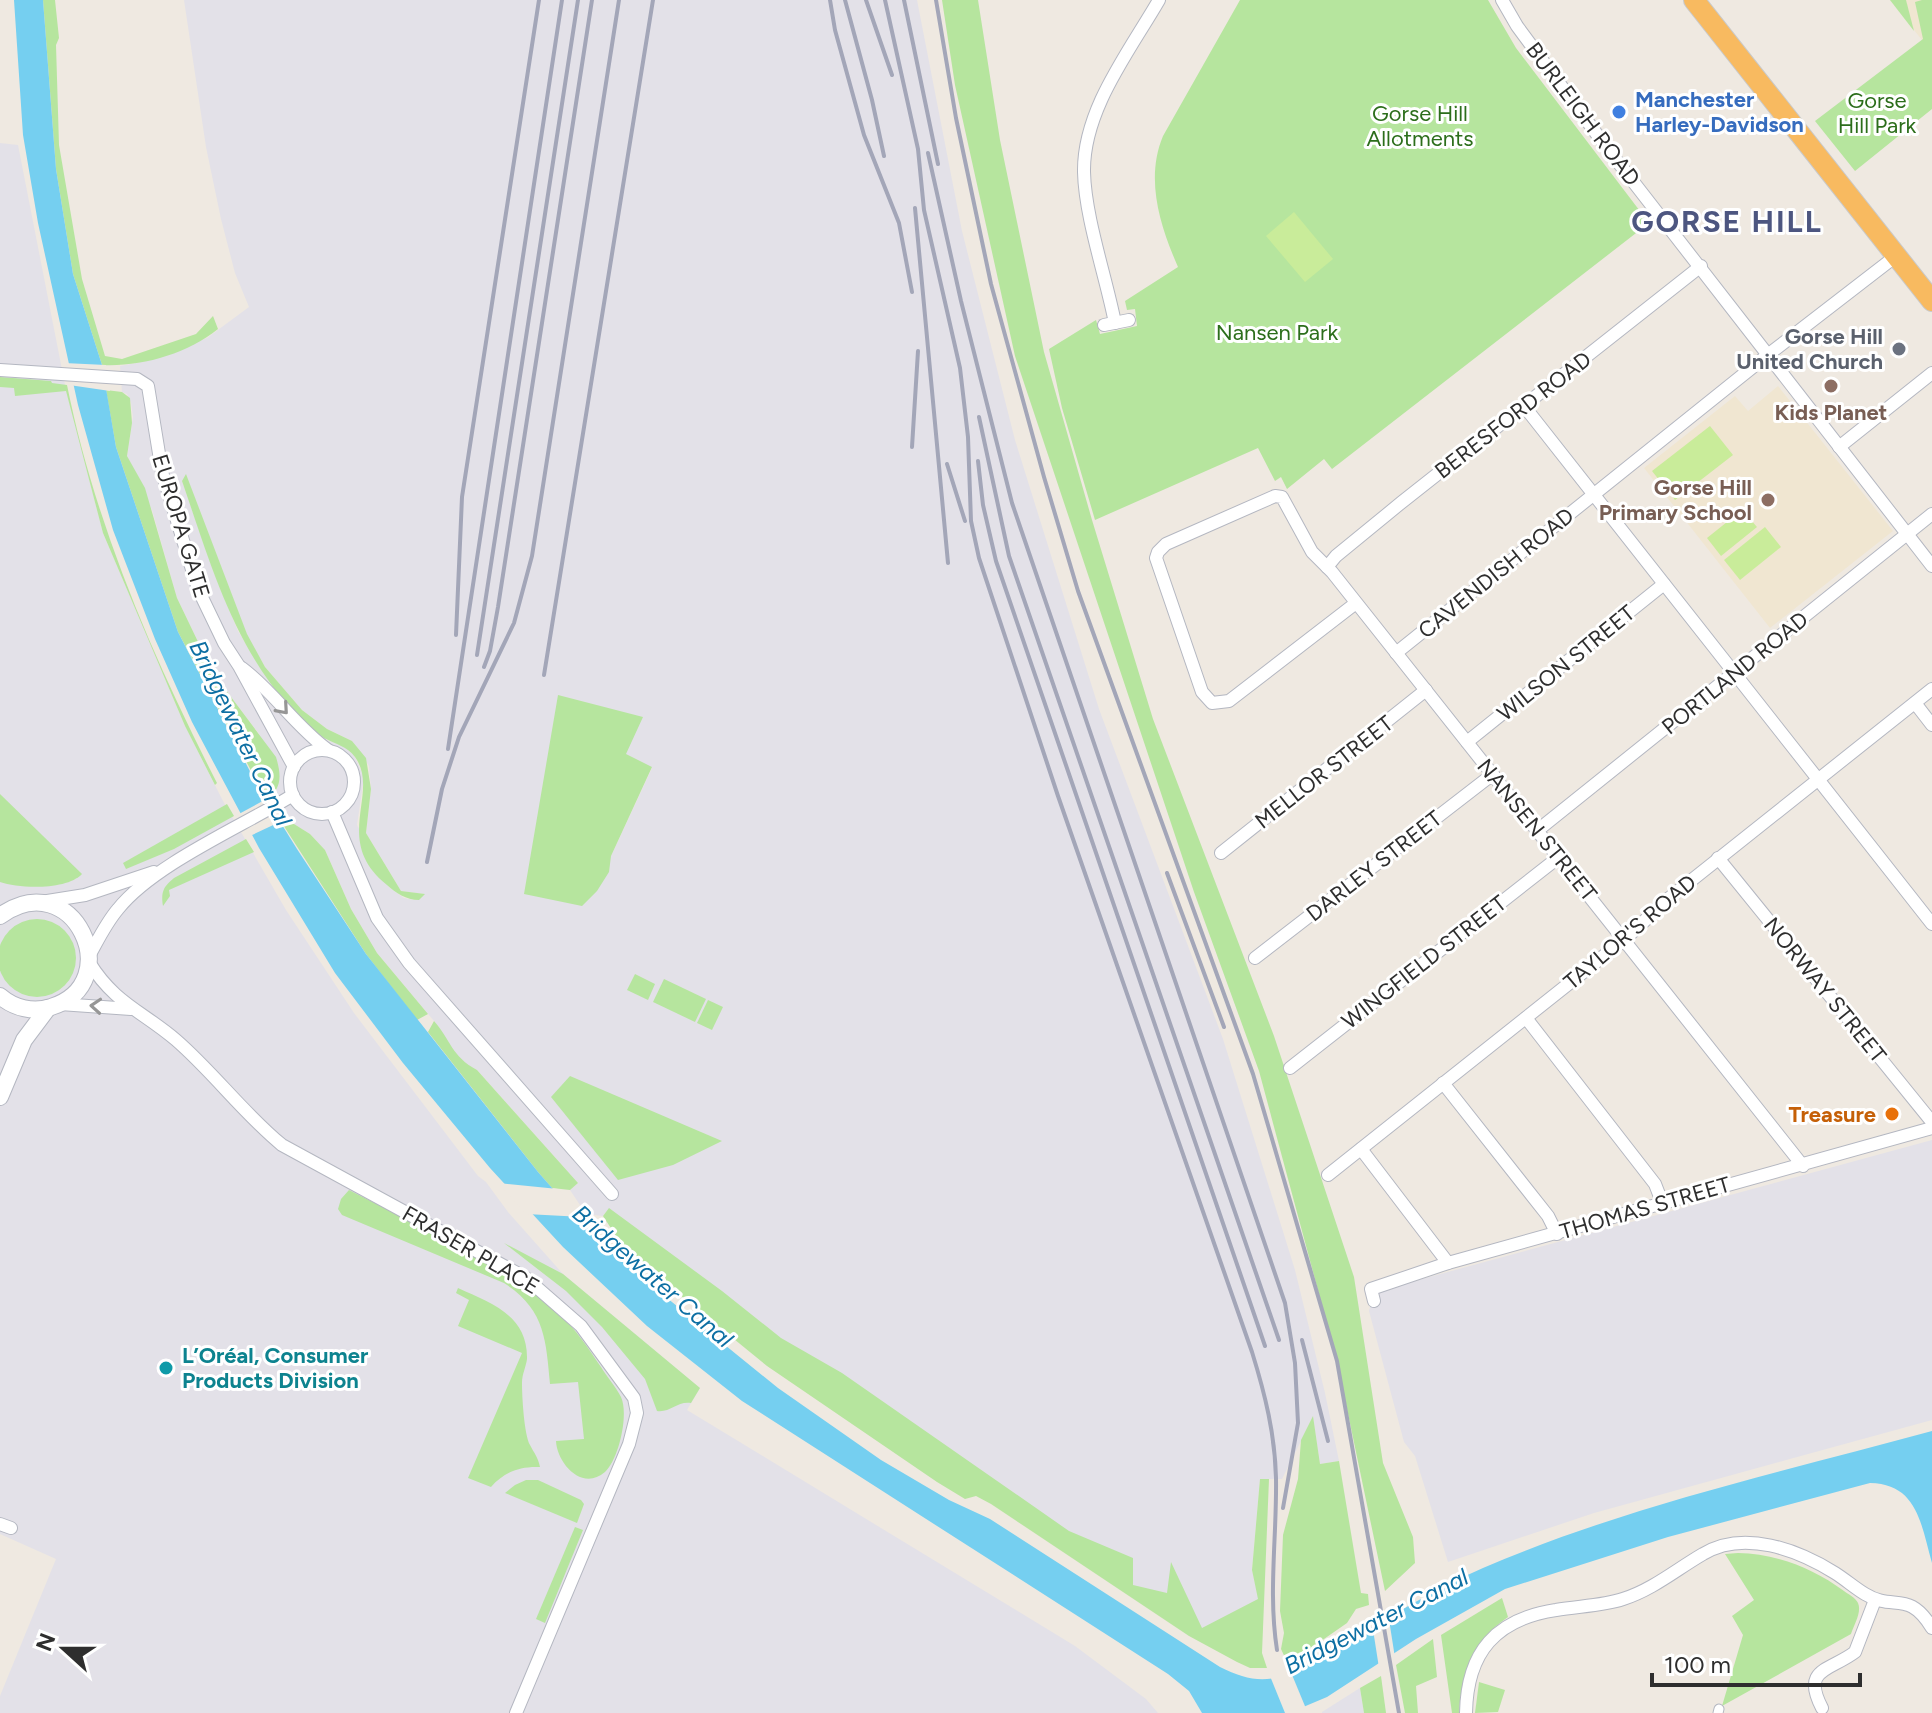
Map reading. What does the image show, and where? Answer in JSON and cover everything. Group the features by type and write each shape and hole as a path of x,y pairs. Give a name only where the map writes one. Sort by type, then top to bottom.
{"highway":[{"path":"1694,0 1932,301"}],"street":[{"path":"1129,320 1109,324 1085,189 1085,154 1102,101 1159,0"},
{"name":"BURLEIGH ROAD","path":"1502,0 1560,86 1932,566"},
{"name":"CAVENDISH ROAD","path":"1396,653 1896,256"},
{"name":"BERESFORD ROAD","path":"1327,567 1336,556 1701,266"},
{"name":"EUROPA GATE","path":"0,370 143,380 148,386 162,472 184,546 210,616 294,767"},
{"path":"1839,447 1932,373"},
{"path":"1524,406 1932,924"},
{"name":"NANSEN STREET","path":"1356,603 1229,701 1217,704 1204,697 1157,563 1158,552 1166,544 1275,496 1285,499 1312,552 1327,567 1356,603 1396,653 1426,690 1467,742 1538,830 1803,1166"},
{"name":"PORTLAND ROAD","path":"1538,830 1932,514"},
{"name":"WILSON STREET","path":"1467,742 1664,584"},
{"name":"EUROPA GATE","path":"239,666 263,684 298,726 328,750"},
{"name":"TAYLOR'S ROAD","path":"1328,1175 1625,939 1718,858 1932,689"},
{"name":"MELLOR STREET","path":"1221,853 1426,690"},
{"path":"1915,703 1932,725"},
{"path":"328,750 346,761 354,780 349,800 332,812 323,814 305,809 293,795 291,776 294,767 307,754 328,750"},
{"name":"DARLEY STREET","path":"1255,958 1493,774"},
{"path":"0,1097 24,1040 54,1006 80,987 89,959 119,906 165,869 293,795"},
{"path":"332,812 377,918 409,963 612,1194"},
{"name":"WINGFIELD STREET","path":"1290,1068 1559,857"},
{"name":"NORWAY STREET","path":"1718,858 1932,1122"},
{"path":"0,916 21,905 85,895 165,869"},
{"path":"0,899 21,905"},
{"path":"39,903 63,910 73,918 86,938 89,959"},
{"name":"FRASER PLACE","path":"89,959 108,990 174,1038 255,1123 282,1145 526,1278 581,1326 634,1398 637,1413 635,1425 624,1456 516,1713"},
{"path":"0,996 25,1009 54,1006"},
{"name":"FRASER PLACE","path":"54,1006 131,1009"},
{"path":"1526,1018 1655,1184 1662,1202"},
{"path":"1443,1083 1548,1216 1557,1234"},
{"name":"THOMAS STREET","path":"1374,1301 1371,1289 1448,1263 1932,1128"},
{"path":"1361,1149 1448,1263"},
{"path":"1466,1713 1475,1663 1498,1632 1515,1621 1535,1614 1607,1603 1634,1595 1721,1545 1755,1543 1789,1550 1821,1564 1875,1600 1903,1602 1925,1608 1932,1628"},
{"path":"1822,1708 1814,1690 1815,1679 1822,1670 1855,1652 1875,1600"}],"shaded area":[{"path":"184,0 917,0 962,231 1015,440 1099,709 1223,1039 1295,1270 1325,1393 1339,1461 1320,1464 1313,1417 1282,1479 1260,1479 1252,1570 1260,1605 1189,1636 606,1212 603,1216 586,1214 570,1190 578,1183 477,1070 463,1063 444,1039 439,1027 377,953 351,909 325,850 310,834 286,819 273,795 277,791 259,734 213,673 177,598 152,510 127,456 133,417 131,403 127,394 122,392 120,366 146,361 207,338 249,307 235,273 206,147","holes":["186,475 247,635 265,667 302,710 327,729 352,741 369,766 371,789 366,833 401,891 424,894 415,900 404,898 389,887 357,825 364,777 354,755 344,746 327,740 262,670 238,631 182,481","558,695 625,754 652,768 611,856"]},
{"path":"1890,0 1932,0 1932,37 1922,40"},
{"path":"0,143 18,145 66,390 103,533 185,726 223,801 286,910 354,1013 478,1176 563,1274 700,1388 687,1410 1075,1646 1146,1699 1158,1713 0,1713 0,1696 56,1559 0,1534"},
{"name":"Gorse Hill Primary School","path":"1778,386 1893,531 1770,628 1644,468 1735,396 1748,411"},
{"path":"1932,1140 1932,1420 1594,1513 1448,1562 1415,1456 1404,1442 1369,1311 1378,1291"},
{"path":"1360,1688 1364,1713 1322,1713 1322,1712"}],"green space":[{"path":"43,0 55,0 59,38 56,45 59,145 82,279 105,356 122,359 196,334 213,316 218,329 178,352 132,364 102,365 73,274 56,169"},
{"path":"942,0 978,0 1000,140 1044,352 1092,520 1153,719 1274,1036 1354,1277 1383,1463 1413,1537 1415,1563 1385,1591 1337,1361 1259,1071 1194,892 1015,356 955,85"},
{"path":"1240,0 1488,0 1516,48 1649,223 1332,469 1324,459 1287,489 1281,477 1275,481 1258,448 1095,520 1062,408 1049,349 1096,320 1100,334 1137,326 1135,309 1127,310 1125,301 1178,267 1157,202 1155,169 1158,152 1163,136"},
{"path":"1890,0 1906,0 1914,31"},
{"name":"Gorse Hill Park","path":"1932,0 1932,109 1855,171 1815,121 1923,39 1915,2"},
{"path":"1294,212 1333,259 1305,282 1266,236"},
{"path":"0,377 67,385 93,488 128,589 170,688 217,783 215,785 185,726 103,533 66,391 15,396 14,388 0,387"},
{"path":"106,390 122,392 130,398 132,423 127,456 145,488 177,598 213,673 276,757 278,786 266,799 178,632 116,447"},
{"path":"1710,426 1733,455 1675,500 1652,471"},
{"path":"186,474 247,634 265,667 302,710 327,729 352,741 366,758 371,789 366,833 401,891 425,894 419,900 402,896 387,885 371,868 362,851 359,834 362,771 355,757 345,748 324,738 288,705 268,680 237,627 182,481"},
{"path":"1742,510 1757,527 1721,556 1707,538"},
{"path":"1765,527 1781,547 1740,580 1724,560"},
{"path":"558,695 643,717 626,754 652,767 611,856 609,872 597,891 582,906 524,894"},
{"path":"0,794 82,874 66,883 43,887 0,882"},
{"path":"227,804 234,816 174,849 126,869 123,863"},
{"path":"286,819 310,834 325,850 351,909 377,953 428,1014 417,1020 366,954 280,820"},
{"path":"246,839 254,852 169,890 170,896 163,906 164,890 174,878"},
{"path":"37,919 52,922 64,931 73,943 76,958 73,973 64,985 52,994 37,997 22,994 10,985 1,973 -2,958 1,943 10,931 22,922"},
{"path":"635,974 655,984 648,1000 627,990"},
{"path":"664,979 706,999 695,1022 653,1002"},
{"path":"708,1000 723,1007 712,1030 697,1023"},
{"path":"434,1021 456,1053 477,1070 578,1183 570,1190 552,1188 538,1172 428,1032"},
{"path":"570,1076 722,1141 673,1165 618,1180 551,1097"},
{"path":"349,1190 485,1260 536,1294 571,1326 617,1390 623,1405 618,1447 605,1472 588,1479 580,1477 561,1458 556,1441 584,1439 578,1382 550,1384 541,1327 528,1304 504,1283 342,1215 338,1209 341,1199"},
{"path":"609,1208 781,1338 842,1373 1069,1531 1133,1558 1133,1585 1167,1593 1171,1562 1202,1628 1258,1599 1252,1570 1260,1479 1269,1479 1262,1653 1267,1668 1250,1668 1189,1636 991,1504 976,1496 965,1499 937,1482 767,1366 664,1282 618,1239 603,1216"},
{"path":"504,1243 563,1274 700,1388 691,1403 657,1411 645,1379 602,1327 566,1291"},
{"path":"458,1288 505,1313 521,1331 526,1344 527,1359 522,1383 524,1415 528,1440 540,1467 513,1471 491,1487 468,1478 522,1353 458,1326 469,1300 456,1293"},
{"path":"1313,1416 1320,1464 1339,1461 1361,1593 1368,1594 1369,1605 1356,1609 1347,1623 1288,1664 1281,1649 1284,1633 1280,1611 1283,1535 1298,1479 1301,1440"},
{"path":"526,1480 538,1480 581,1500 584,1504 577,1523 505,1493"},
{"path":"575,1527 583,1530 545,1623 536,1619"},
{"path":"1725,1554 1781,1559 1807,1569 1854,1598 1859,1610 1851,1634 1722,1706 1743,1635 1732,1616 1754,1600"},
{"path":"1502,1598 1508,1617 1477,1647 1466,1670 1459,1713 1452,1713 1441,1635"},
{"path":"1433,1639 1437,1677 1416,1686 1418,1713 1405,1713 1396,1665"},
{"path":"1381,1676 1386,1713 1364,1713 1360,1688"},
{"path":"1479,1682 1505,1690 1498,1712 1475,1713"}],"water":[{"path":"14,0 43,0 56,169 73,274 102,365 116,447 178,632 256,783 366,954 538,1172 603,1246 778,1388 881,1460 949,1500 990,1519 1220,1667 1249,1678 1276,1678 1297,1671 1435,1591 1537,1546 1649,1508 1932,1431 1932,1563 1920,1521 1908,1499 1886,1485 1870,1483 1668,1537 1505,1589 1416,1639 1327,1697 1289,1713 1202,1713 1189,1691 1168,1674 742,1401 647,1326 563,1247 490,1168 403,1063 335,973 259,848 192,722 155,639 113,530 78,405 38,223 23,135"}],"pier":[{"path":"64,363 106,365 110,391 69,385"},
{"path":"270,797 284,820 250,836 237,815"},
{"path":"498,1183 558,1189 583,1217 526,1214"},
{"path":"1388,1613 1395,1658 1379,1668 1372,1623"},
{"path":"1290,1670 1307,1711 1301,1713 1285,1713 1270,1676"}],"railway":[{"path":"456,635 462,497 539,0"},
{"path":"448,749 562,0"},
{"path":"477,655 578,0"},
{"path":"484,667 498,607 592,0"},
{"path":"427,862 442,789 459,737 514,623 532,556 619,0"},
{"path":"544,675 653,0"},
{"path":"830,0 835,30 864,135 899,223 912,292"},
{"path":"845,0 884,156"},
{"path":"866,0 892,75"},
{"path":"885,0 918,149 924,210 960,368 968,437 971,521 979,558 1058,796 1252,1352 1265,1399 1274,1446 1276,1478 1273,1586 1277,1650"},
{"path":"904,0 938,164"},
{"path":"936,0 956,118 991,284 1044,477 1078,591 1253,1074 1337,1361 1399,1713"},
{"path":"928,153 961,301 1012,503 1285,1303 1295,1363 1298,1423 1283,1508"},
{"path":"915,208 948,563"},
{"path":"912,447 918,351"},
{"path":"979,417 1009,556 1279,1340"},
{"path":"978,461 983,505 996,561 1265,1346"},
{"path":"947,464 965,521"},
{"path":"1167,873 1224,1027"},
{"path":"1302,1340 1328,1441"}],"place":[{"name":"Manchester Harley-Davidson","path":"1619,112"},
{"name":"Gorse Hill United Church","path":"1899,349"},
{"name":"Kids Planet","path":"1831,386"},
{"name":"Gorse Hill Primary School","path":"1768,500"},
{"name":"Treasure","path":"1892,1114"},
{"name":"L’Oréal, Consumer Products Division","path":"166,1368"}],"district":[{"name":"GORSE HILL","path":"1727,221"}],"park label":[{"name":"Gorse Hill Allotments","path":"1420,126"},
{"name":"Nansen Park","path":"1277,332"}],"water label":[{"name":"Bridgewater Canal","path":"241,733"},
{"name":"Bridgewater Canal","path":"653,1276"},
{"name":"Bridgewater Canal","path":"1376,1621"}]}
